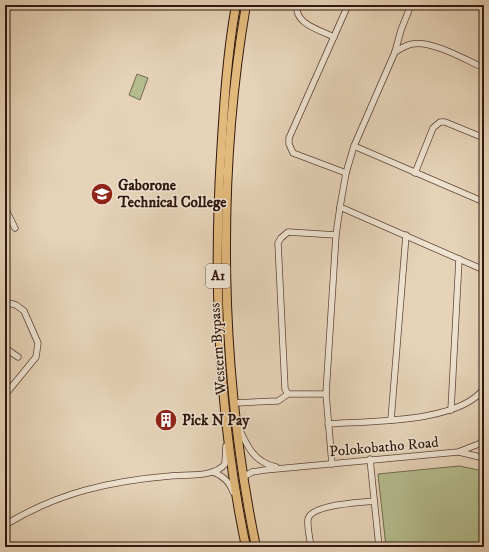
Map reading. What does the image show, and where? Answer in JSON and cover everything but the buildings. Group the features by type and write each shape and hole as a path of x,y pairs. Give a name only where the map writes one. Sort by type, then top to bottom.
{"highway":[{"name":"Western Bypass","path":"236,5 227,70 218,211 220,342 227,425 246,547"},
{"name":"Western Bypass","path":"246,5 236,68 226,212 229,342 238,426 256,547"}],"street":[{"path":"297,5 297,15 302,21 334,37"},
{"path":"346,173 293,153 289,144 289,138 348,5"},
{"path":"332,464 326,394 336,235 340,207 346,173 354,146 395,52 399,33 411,5"},
{"path":"395,52 414,43 423,44 432,46 484,68"},
{"path":"415,172 433,128 440,122 445,122 484,138"},
{"path":"354,146 484,202"},
{"path":"340,207 484,270"},
{"path":"5,208 15,228"},
{"path":"288,394 285,389 278,243 288,232 336,235"},
{"path":"391,420 406,235"},
{"path":"451,410 459,259"},
{"path":"5,302 16,305 24,311 38,343 39,350 36,357 5,395"},
{"path":"5,348 18,356"},
{"path":"328,424 391,420 439,414 451,410 479,395 484,388"},
{"path":"235,403 278,401 288,394 326,394"},
{"path":"213,472 225,464 227,425"},
{"path":"238,426 249,451 254,456 267,465 284,468"},
{"name":"Polokobatho Road","path":"245,476 258,471 284,468 458,452 484,442"},
{"path":"484,446 484,454"},
{"path":"458,452 484,458"},
{"path":"370,460 379,547"},
{"path":"5,525 58,498 83,491 149,477 213,472 224,477 231,485 242,528"},
{"path":"311,547 308,520 311,513 320,508 374,501"}],"green space":[{"path":"137,74 148,78 140,100 129,95"},
{"path":"459,466 484,471 484,547 386,547 378,474"}],"place":[{"name":"Gaborone Technical College","path":"102,194"},
{"name":"Pick N Pay","path":"166,420"}]}
